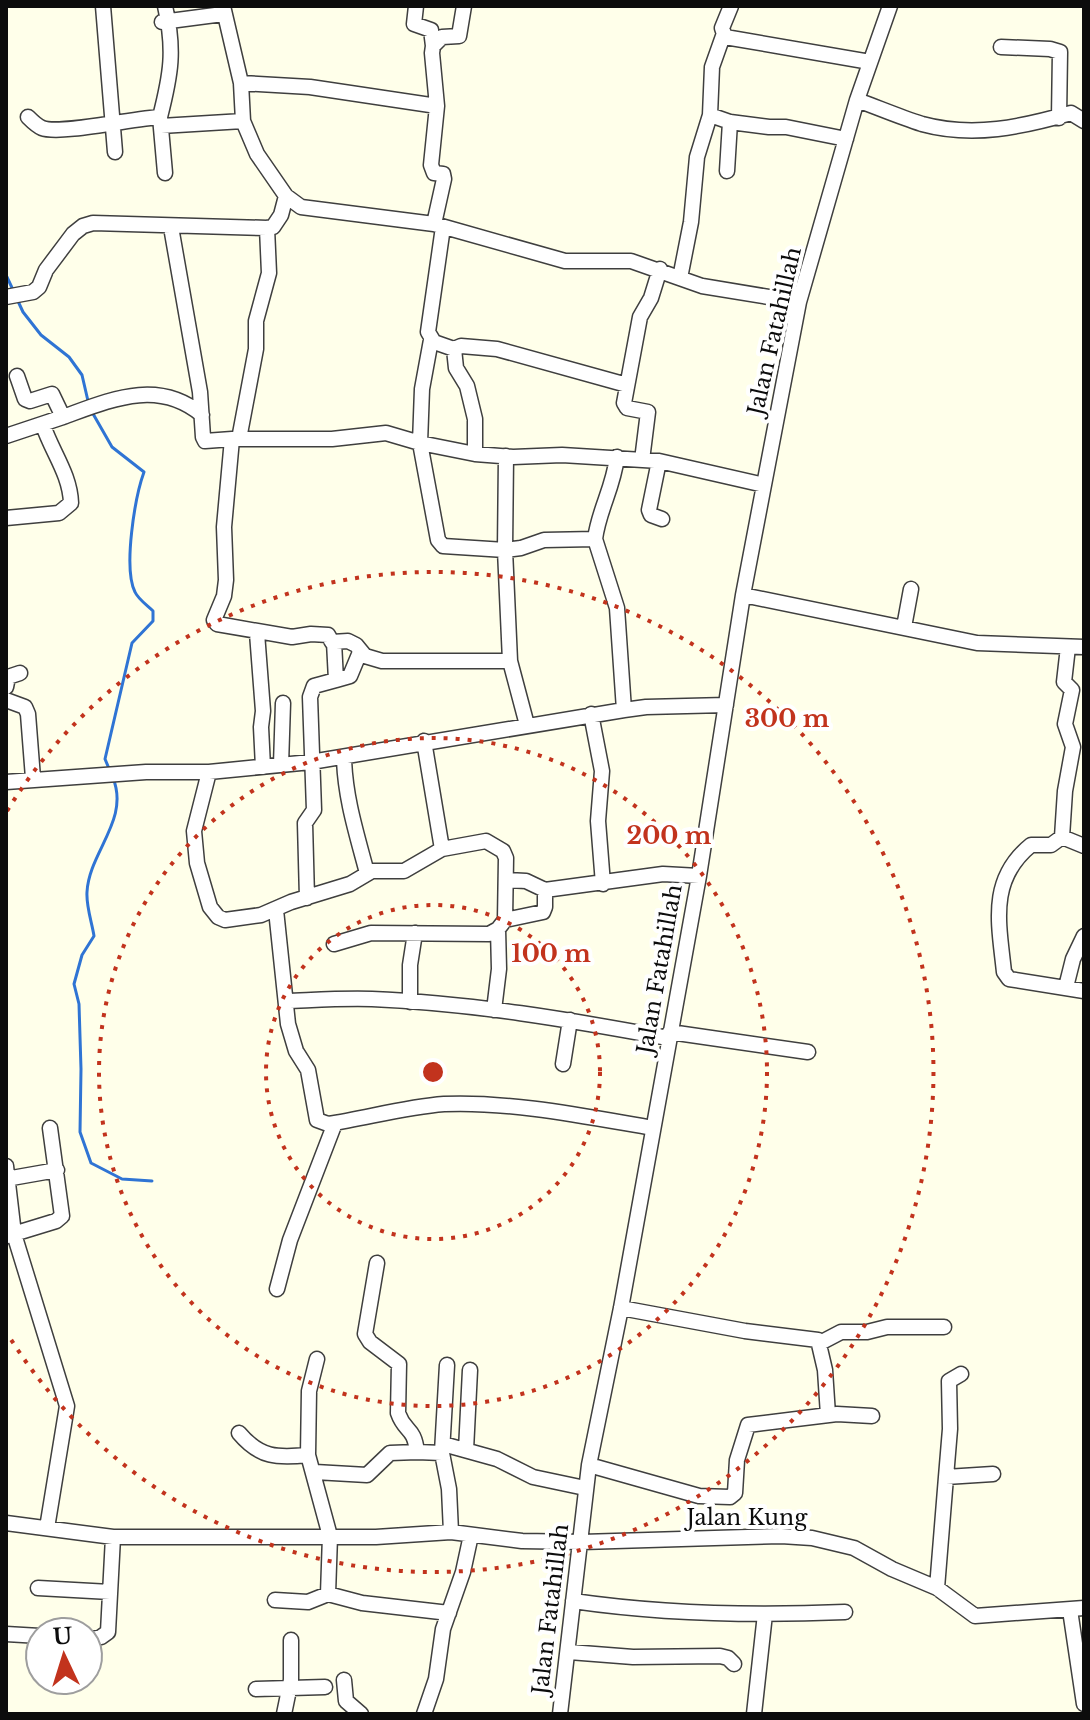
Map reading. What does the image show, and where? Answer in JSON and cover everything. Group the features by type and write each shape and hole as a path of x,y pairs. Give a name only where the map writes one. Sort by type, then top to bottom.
{"street":[{"path":"103,6 115,152"},
{"path":"165,6 165,22 172,46 161,122 165,173"},
{"path":"416,6 414,24 431,30 437,106 431,165 434,173 443,174 444,179 428,328 431,340 422,389 420,443 438,540 443,546 505,550 544,540 595,539"},
{"path":"433,46 442,37 459,36 464,6"},
{"path":"680,278 691,222 697,157 710,115 712,67 731,6"},
{"name":"Jalan Fatahillah","path":"560,1714 582,1542 585,1488 621,1308 699,876 743,595 799,302 857,100 890,6"},
{"path":"165,22 223,10 241,83 243,121 257,154 286,196 301,207 439,225 565,261 624,260 660,269 702,286 799,302"},
{"path":"723,36 870,62"},
{"path":"1001,47 1060,52 1059,118"},
{"path":"241,83 310,87 437,106"},
{"path":"857,100 923,124 949,129 1000,131 1071,113 1084,121"},
{"path":"710,115 730,122 786,127 846,139"},
{"path":"28,117 40,128 55,131 112,122 243,121"},
{"path":"727,171 730,122"},
{"path":"14,296 33,292 39,287 55,256 83,226 93,223 267,228 278,221 286,196"},
{"path":"171,227 205,441 332,439 386,433 475,454 617,457 659,461 764,485"},
{"path":"267,228 269,273 256,321 256,349 236,439 224,527 226,580 224,596 214,620 226,628 257,633 300,638 311,634 328,635 334,642 336,680"},
{"path":"642,460 648,412 624,406 640,317 650,300 660,269"},
{"path":"431,340 454,349 461,346 497,349 627,385"},
{"path":"454,349 456,368 467,386 475,419 475,454"},
{"path":"14,386 30,401 52,394 63,417"},
{"path":"6,436 90,407 144,394 185,401 202,415"},
{"path":"6,518 59,513 71,503 65,470 50,445 43,425"},
{"path":"506,456 505,550 510,661 527,725"},
{"path":"617,457 612,488 597,525 595,539 617,608 624,710"},
{"path":"659,461 649,510 651,515 662,519"},
{"path":"904,627 911,589"},
{"path":"743,595 977,643 1084,647"},
{"path":"257,633 263,711 263,767"},
{"path":"334,642 348,641 365,656 382,661 510,661"},
{"path":"1062,837 1065,791 1076,729 1065,722 1072,688 1063,680 1068,647"},
{"path":"307,898 305,823 314,810 310,715 312,689 350,676 360,652"},
{"path":"6,687 8,677 20,673"},
{"path":"6,700 25,707 28,714 33,778"},
{"path":"281,765 283,703"},
{"path":"6,782 112,774 209,772 311,762 591,714 646,707 726,705"},
{"path":"591,714 602,771 598,821 603,884"},
{"path":"424,741 442,849"},
{"path":"344,758 348,796 367,873"},
{"path":"209,772 194,831 197,863 210,907 225,920 246,919 276,910 350,884 367,873 404,871 442,849 486,841 503,851 506,880 494,1010"},
{"path":"1062,837 1084,846"},
{"path":"1062,837 1051,845 1031,845 1020,854 1000,892 997,912 1006,976 1015,981 1084,991"},
{"path":"506,880 526,881 545,890 663,874 699,876"},
{"path":"334,944 371,933 489,934 502,924 543,912 545,890"},
{"path":"276,910 288,1024 293,1044 308,1070 315,1116 322,1122 335,1123 420,1106 448,1104 566,1114 653,1128"},
{"path":"410,1002 410,965 415,933"},
{"path":"1066,987 1073,959 1084,936"},
{"path":"286,1001 370,999 494,1010 808,1052"},
{"path":"563,1064 570,1020"},
{"path":"277,1289 290,1240 335,1123"},
{"path":"10,1235 60,1219 50,1128"},
{"path":"47,1528 67,1406 10,1235 6,1174 57,1170"},
{"path":"377,1263 365,1334 370,1342 399,1364 398,1413 403,1424 414,1434 417,1452"},
{"path":"621,1308 745,1331 814,1339 820,1343 828,1415"},
{"path":"820,1343 841,1332 867,1332 887,1327 944,1327"},
{"path":"317,1359 309,1391 308,1455 330,1536 328,1594"},
{"path":"447,1365 443,1448 451,1532"},
{"path":"466,1450 470,1370"},
{"path":"937,1588 950,1429 949,1381 961,1374"},
{"path":"589,1465 699,1496 730,1497 735,1493 737,1460 748,1425 828,1415 872,1416"},
{"path":"239,1433 249,1445 262,1453 308,1455"},
{"path":"315,1472 367,1475 387,1454 443,1448 466,1450 497,1459 533,1477 585,1488"},
{"path":"946,1477 993,1474"},
{"name":"Jalan Kung","path":"6,1523 113,1537 451,1532 522,1541 582,1542 812,1538 854,1548 892,1569 937,1588 970,1613 981,1617 1077,1609"},
{"path":"424,1714 436,1679 443,1629 463,1572 471,1535"},
{"path":"104,1635 108,1632 113,1537"},
{"path":"38,1588 110,1592"},
{"path":"275,1600 308,1602 328,1594 362,1603 449,1613"},
{"path":"573,1601 634,1610 765,1614 845,1612"},
{"path":"1077,1609 1084,1704"},
{"path":"754,1714 765,1614"},
{"path":"284,1714 285,1699 290,1689 291,1640"},
{"path":"569,1652 633,1657 720,1656 734,1664"},
{"path":"344,1680 346,1701 361,1714"},
{"path":"256,1689 325,1687"}],"waterway":[{"path":"6,275 14,292"},
{"path":"17,299 41,335 69,357 82,375 88,401"},
{"path":"92,412 112,447 144,472 134,515 130,567 135,592 153,611 153,621 132,643 105,759 110,771"},
{"path":"113,778 117,793 113,822 94,863 87,892 94,936 82,955 74,984 79,1004 80,1132 91,1163 122,1179 152,1181"}]}
